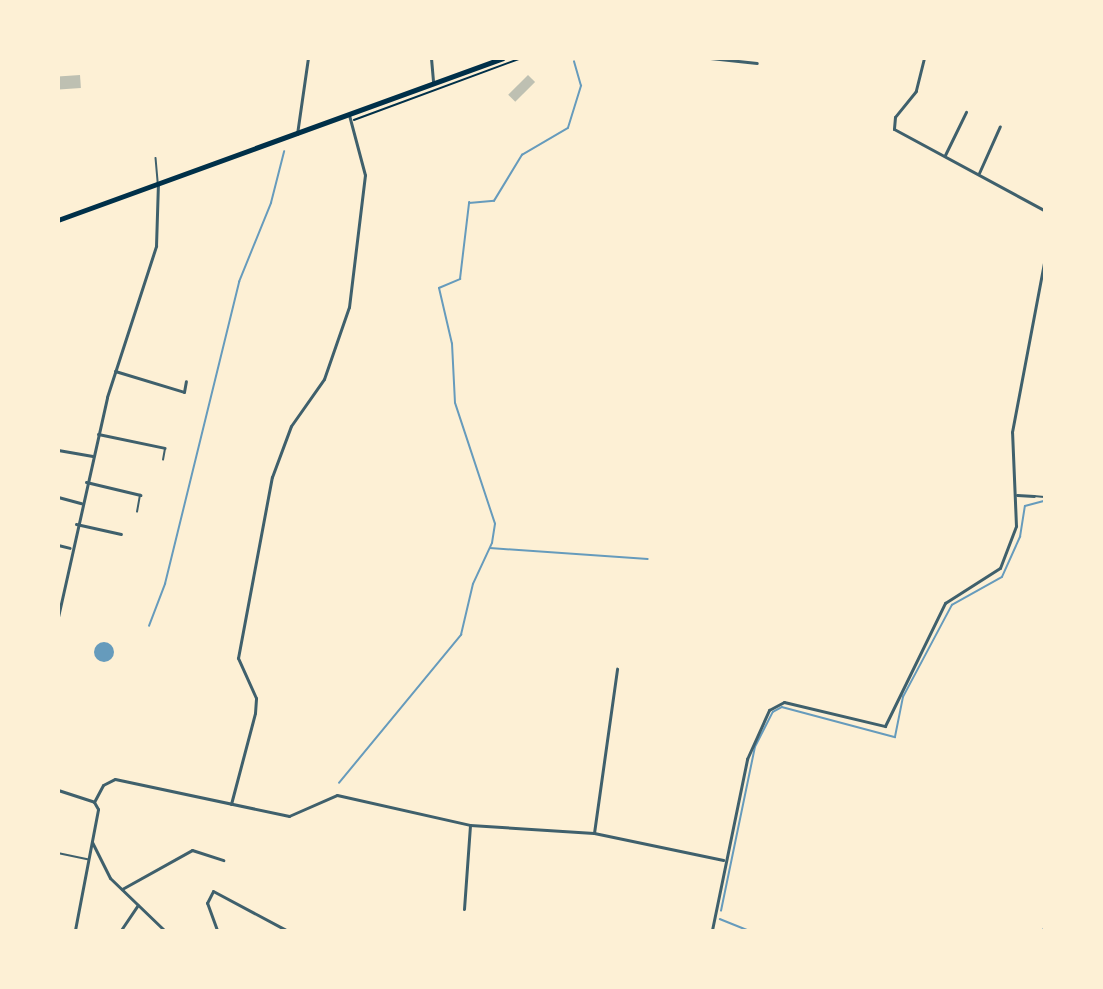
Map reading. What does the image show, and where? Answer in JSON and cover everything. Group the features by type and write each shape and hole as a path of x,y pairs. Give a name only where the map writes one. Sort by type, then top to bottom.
{"main road":[{"path":"58,220 502,58"}],"street":[{"path":"297,134 308,58"},
{"path":"431,58 433,83"},
{"path":"710,58 757,63"},
{"path":"924,58 916,91 893,127 1044,210"},
{"path":"945,155 966,112"},
{"path":"231,804 255,713 256,698 238,658 272,477 291,426 324,379 349,307 364,175 349,115"},
{"path":"979,173 1000,126"},
{"path":"58,617 70,548 98,434 115,371 156,246 158,184"},
{"path":"712,930 723,860 747,759 769,710 784,702 885,726 945,603 1000,568 1015,531 1017,495 1012,432 1044,262"},
{"path":"115,371 184,392 186,381"},
{"path":"98,434 165,448"},
{"path":"58,450 93,456"},
{"path":"86,482 140,495"},
{"path":"1017,495 1034,496"},
{"path":"58,497 81,503"},
{"path":"76,524 121,534"},
{"path":"58,545 70,548"},
{"path":"594,834 617,669"},
{"path":"75,930 92,841 94,802 103,785 115,779 290,816 338,795 470,825 594,834 723,860"},
{"path":"58,790 94,802"},
{"path":"464,909 470,825"},
{"path":"92,841 101,865 164,930"},
{"path":"122,889 192,850 223,860"},
{"path":"218,930 207,903 213,891 286,930"},
{"path":"121,930 138,905"}],"lane":[{"path":"156,158 158,184"},
{"path":"163,460 165,448"},
{"path":"137,512 140,495"},
{"path":"1034,496 1044,497"},
{"path":"58,853 88,859"}],"path":[{"path":"357,119 522,58"}],"water":[{"path":"104,642 111,645 114,652 111,659 104,662 97,659 94,652 97,645"}],"building":[{"path":"80,75 81,88 59,90 58,77"},
{"path":"528,75 535,82 515,102 508,95"}],"waterway":[{"path":"339,783 461,635 473,584 492,543 495,524 455,403 452,344 439,288 460,279 469,203 494,201 522,155 568,128 581,86 574,62"},
{"path":"149,626 165,584 239,282 271,203 284,152"},
{"path":"721,911 755,747 773,712 782,707 895,737 903,697 952,605 1002,577 1020,537 1025,506 1044,501"},
{"path":"490,548 648,559"},
{"path":"720,919 747,930"}]}
